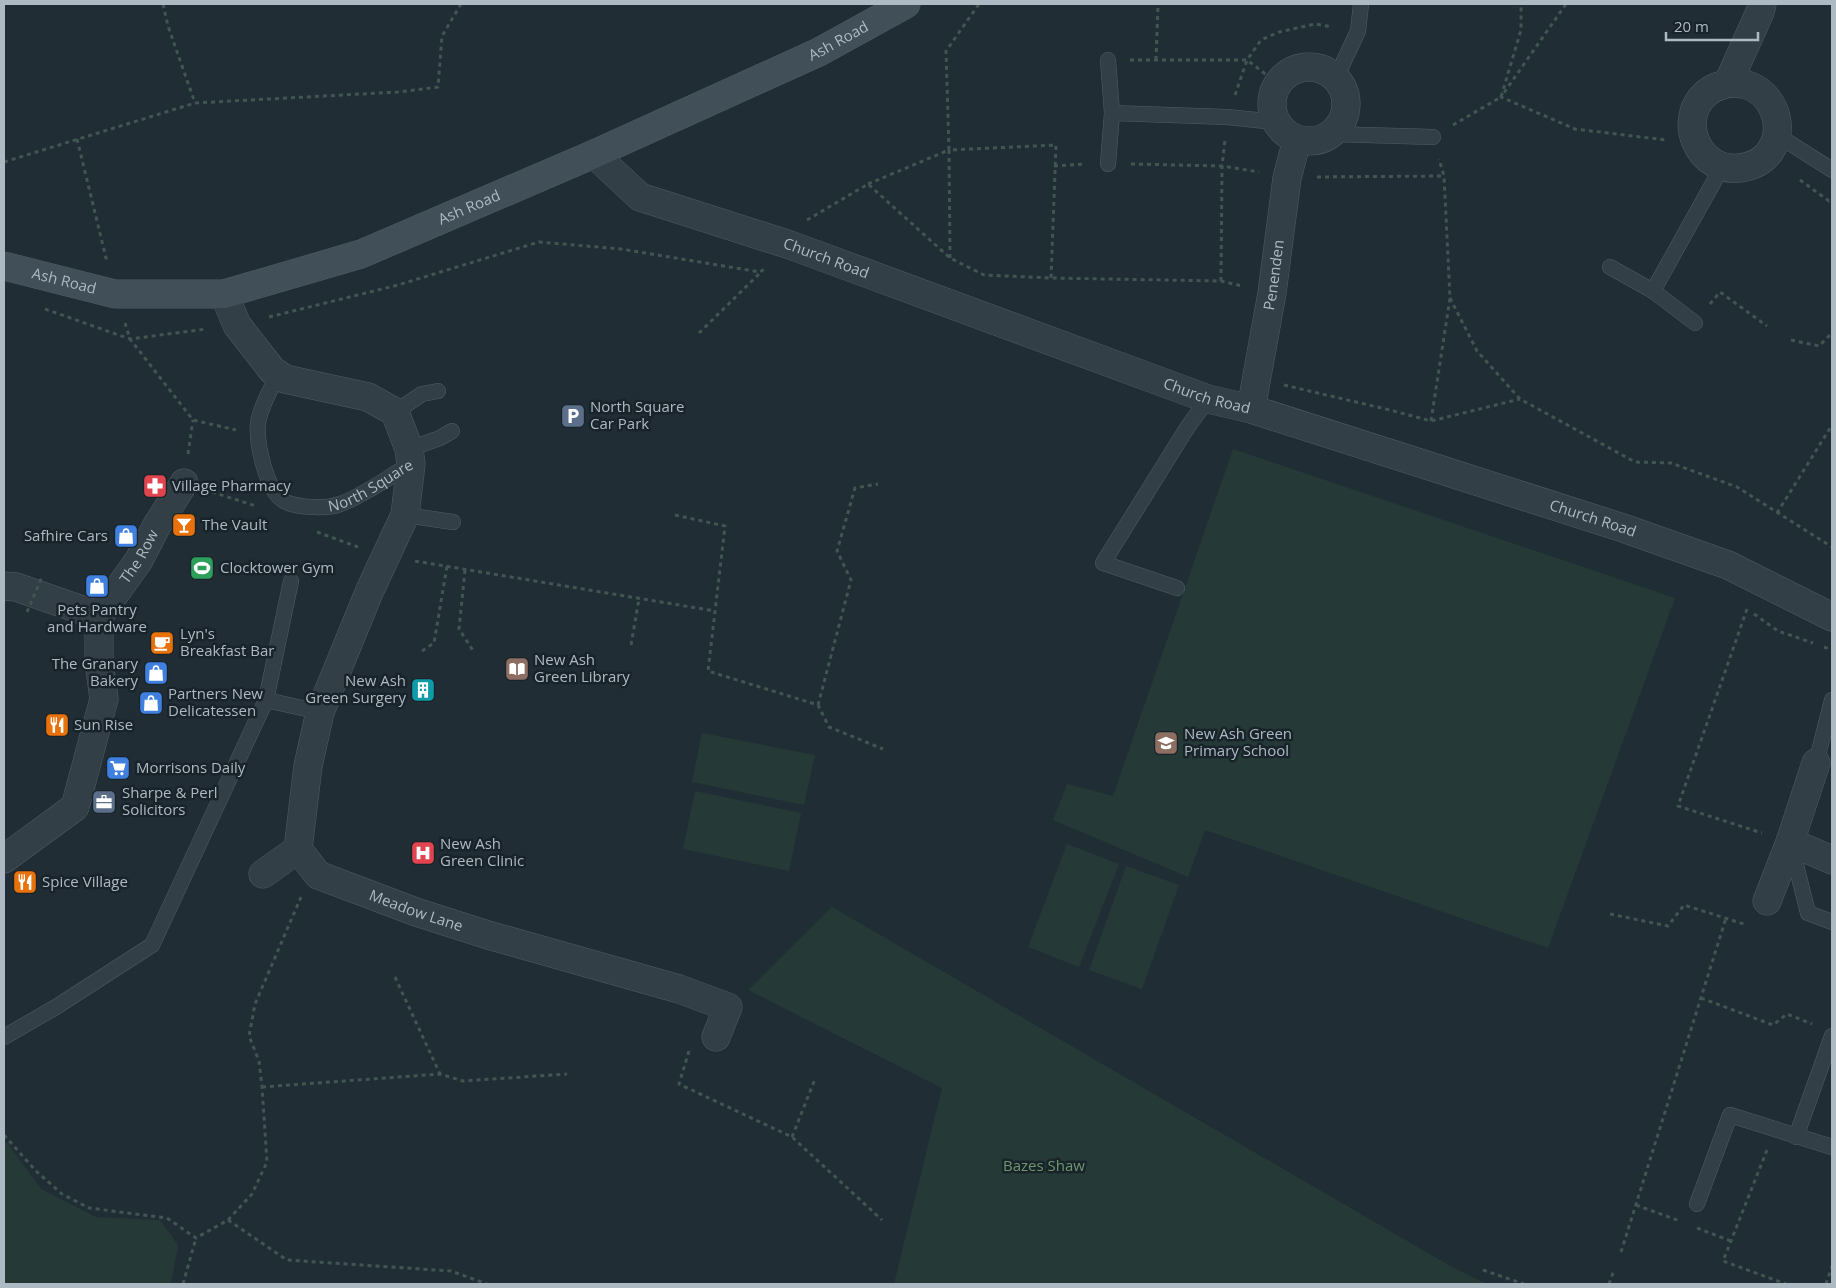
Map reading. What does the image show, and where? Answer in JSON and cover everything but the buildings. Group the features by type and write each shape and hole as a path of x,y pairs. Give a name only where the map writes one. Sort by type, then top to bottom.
{"street":[{"name":"Ash Road","path":"4,266 115,294 224,294 361,254 594,154 819,52 906,4"},
{"path":"1728,83 1762,4"},
{"path":"1305,66 1318,68 1330,73 1336,78 1343,89 1346,103 1344,116 1338,128 1319,140 1307,142 1297,140 1286,134 1276,122 1271,110 1272,96 1277,82 1286,73 1305,66"},
{"path":"1728,83 1747,85 1760,91 1770,102 1777,116 1777,135 1772,149 1762,160 1752,166 1737,169 1722,167 1704,157 1696,144 1692,125 1694,110 1702,97 1714,88 1728,83"},
{"name":"Penenden","path":"1251,409 1272,292 1287,178 1297,140"},
{"name":"Church Road","path":"594,154 640,197 790,245 1208,398 1251,409 1623,528 1728,564 1832,617"},
{"path":"224,294 237,325 272,370 285,379 368,397 395,412"},
{"name":"North Square","path":"395,412 410,456"},
{"path":"318,875 298,850 308,766 320,712 370,590 405,514 410,456"},
{"name":"The Row","path":"99,616 139,560 158,524 184,483"},
{"path":"4,586 16,587 99,616 99,662 104,699 75,807 4,859"},
{"path":"1767,901 1790,842 1816,763"},
{"path":"1790,842 1832,860"},
{"path":"263,874 298,850"},
{"name":"Meadow Lane","path":"318,875 414,918 488,935 679,989 728,1007 704,1042"}],"lane":[{"path":"1336,78 1358,31 1361,4"},
{"path":"1108,60 1112,113 1108,164"},
{"path":"1112,113 1227,117 1276,122"},
{"path":"1331,134 1433,137"},
{"path":"1777,135 1832,170"},
{"path":"1653,291 1722,167"},
{"path":"1610,267 1653,291 1695,323"},
{"name":"North Square","path":"272,370 275,380 258,422 261,452 268,481 283,501 313,508 340,504 374,487 410,456"},
{"path":"395,412 422,394 438,391"},
{"path":"1177,588 1103,563 1187,428 1197,417 1208,398"},
{"path":"410,456 452,431"},
{"path":"405,514 453,522"},
{"path":"4,1037 56,1007 152,945 266,700 291,581"},
{"path":"266,700 320,712"},
{"path":"1816,763 1832,700"},
{"path":"1790,842 1808,913 1832,922"},
{"path":"1796,1137 1832,1036"},
{"path":"1697,1204 1730,1115 1832,1148"}],"path":[{"path":"163,4 168,26 195,103"},
{"path":"4,162 195,103 398,92 438,87 442,36 460,4"},
{"path":"950,258 946,51 979,4"},
{"path":"1501,96 1521,30 1521,4"},
{"path":"1431,421 1450,298 1444,176 1433,137 1501,96 1566,4"},
{"path":"1156,60 1158,5"},
{"path":"1108,60 1247,60 1277,82"},
{"path":"1501,96 1576,129 1696,144"},
{"path":"699,333 790,245 806,221 868,184 949,150 1056,145 1051,278"},
{"path":"1762,160 1792,174 1829,201 1832,199"},
{"path":"1054,166 1108,164 1222,166 1287,178 1444,176"},
{"path":"868,184 950,258 984,275 1221,281 1272,292"},
{"path":"40,308 130,339 237,325 398,285 538,242 621,249 760,272"},
{"path":"1695,323 1720,292 1768,326"},
{"path":"1450,298 1477,351 1520,399 1635,462 1671,463 1737,486 1832,547"},
{"path":"1791,340 1819,346 1832,333"},
{"path":"1257,379 1431,421 1520,399"},
{"path":"193,420 245,432"},
{"path":"1777,513 1832,425"},
{"path":"184,483 256,506 254,497"},
{"path":"878,484 855,488 837,551 850,580 818,705 829,727 883,749"},
{"path":"675,515 725,526 708,671 818,705"},
{"path":"386,555 465,570 715,611"},
{"path":"422,651 434,643 447,566"},
{"path":"465,570 458,629 474,652"},
{"path":"27,612 42,577"},
{"path":"630,645 639,598"},
{"path":"1747,609 1678,806 1790,842"},
{"path":"183,1284 196,1238 228,1220 252,1194 267,1162 262,1087 258,1061 249,1036 255,1004 304,890 318,875"},
{"path":"1610,914 1668,926 1684,905 1758,928 1767,901"},
{"path":"1620,1252 1726,918"},
{"path":"395,978 440,1074"},
{"path":"1700,998 1773,1025 1787,1014 1814,1025"},
{"path":"704,1042 679,1084 792,1137 882,1220"},
{"path":"262,1087 440,1074 463,1081 568,1074"},
{"path":"792,1137 815,1078"},
{"path":"1775,1130 1722,1261 1786,1284"},
{"path":"4,1135 36,1171 68,1198 89,1208 167,1218 196,1238"},
{"path":"228,1220 287,1260 451,1271 487,1284"},
{"path":"1826,1284 1832,1266"},
{"path":"1483,1270 1524,1284"},
{"path":"1609,1284 1614,1270"}],"green space":[{"path":"1233,449 1675,598 1548,948 1205,830 1188,877 1053,820 1067,784 1113,796"},
{"path":"702,733 815,755 804,805 692,782"},
{"path":"695,791 801,813 789,871 683,849"},
{"path":"1067,844 1119,864 1079,967 1028,947"},
{"path":"1126,866 1179,885 1142,989 1089,970"},
{"name":"Bazes Shaw","path":"832,907 1452,1267 1487,1284 894,1284 942,1088 748,990"},
{"path":"4,1141 41,1189 96,1217 160,1220 178,1245 171,1284 4,1284"}],"place":[{"name":"North Square Car Park","path":"573,416"},
{"name":"Village Pharmacy","path":"155,486"},
{"name":"The Vault","path":"184,525"},
{"name":"Safhire Cars","path":"126,536"},
{"name":"Clocktower Gym","path":"202,568"},
{"name":"Pets Pantry and Hardware","path":"97,586"},
{"name":"Lyn's Breakfast Bar","path":"162,643"},
{"name":"New Ash Green Library","path":"517,669"},
{"name":"The Granary Bakery","path":"156,673"},
{"name":"New Ash Green Surgery","path":"423,690"},
{"name":"Partners New Delicatessen","path":"151,703"},
{"name":"Sun Rise","path":"57,725"},
{"name":"New Ash Green Primary School","path":"1166,743"},
{"name":"Morrisons Daily","path":"118,768"},
{"name":"Sharpe & Perl Solicitors","path":"104,802"},
{"name":"New Ash Green Clinic","path":"423,853"},
{"name":"Spice Village","path":"25,882"}]}
